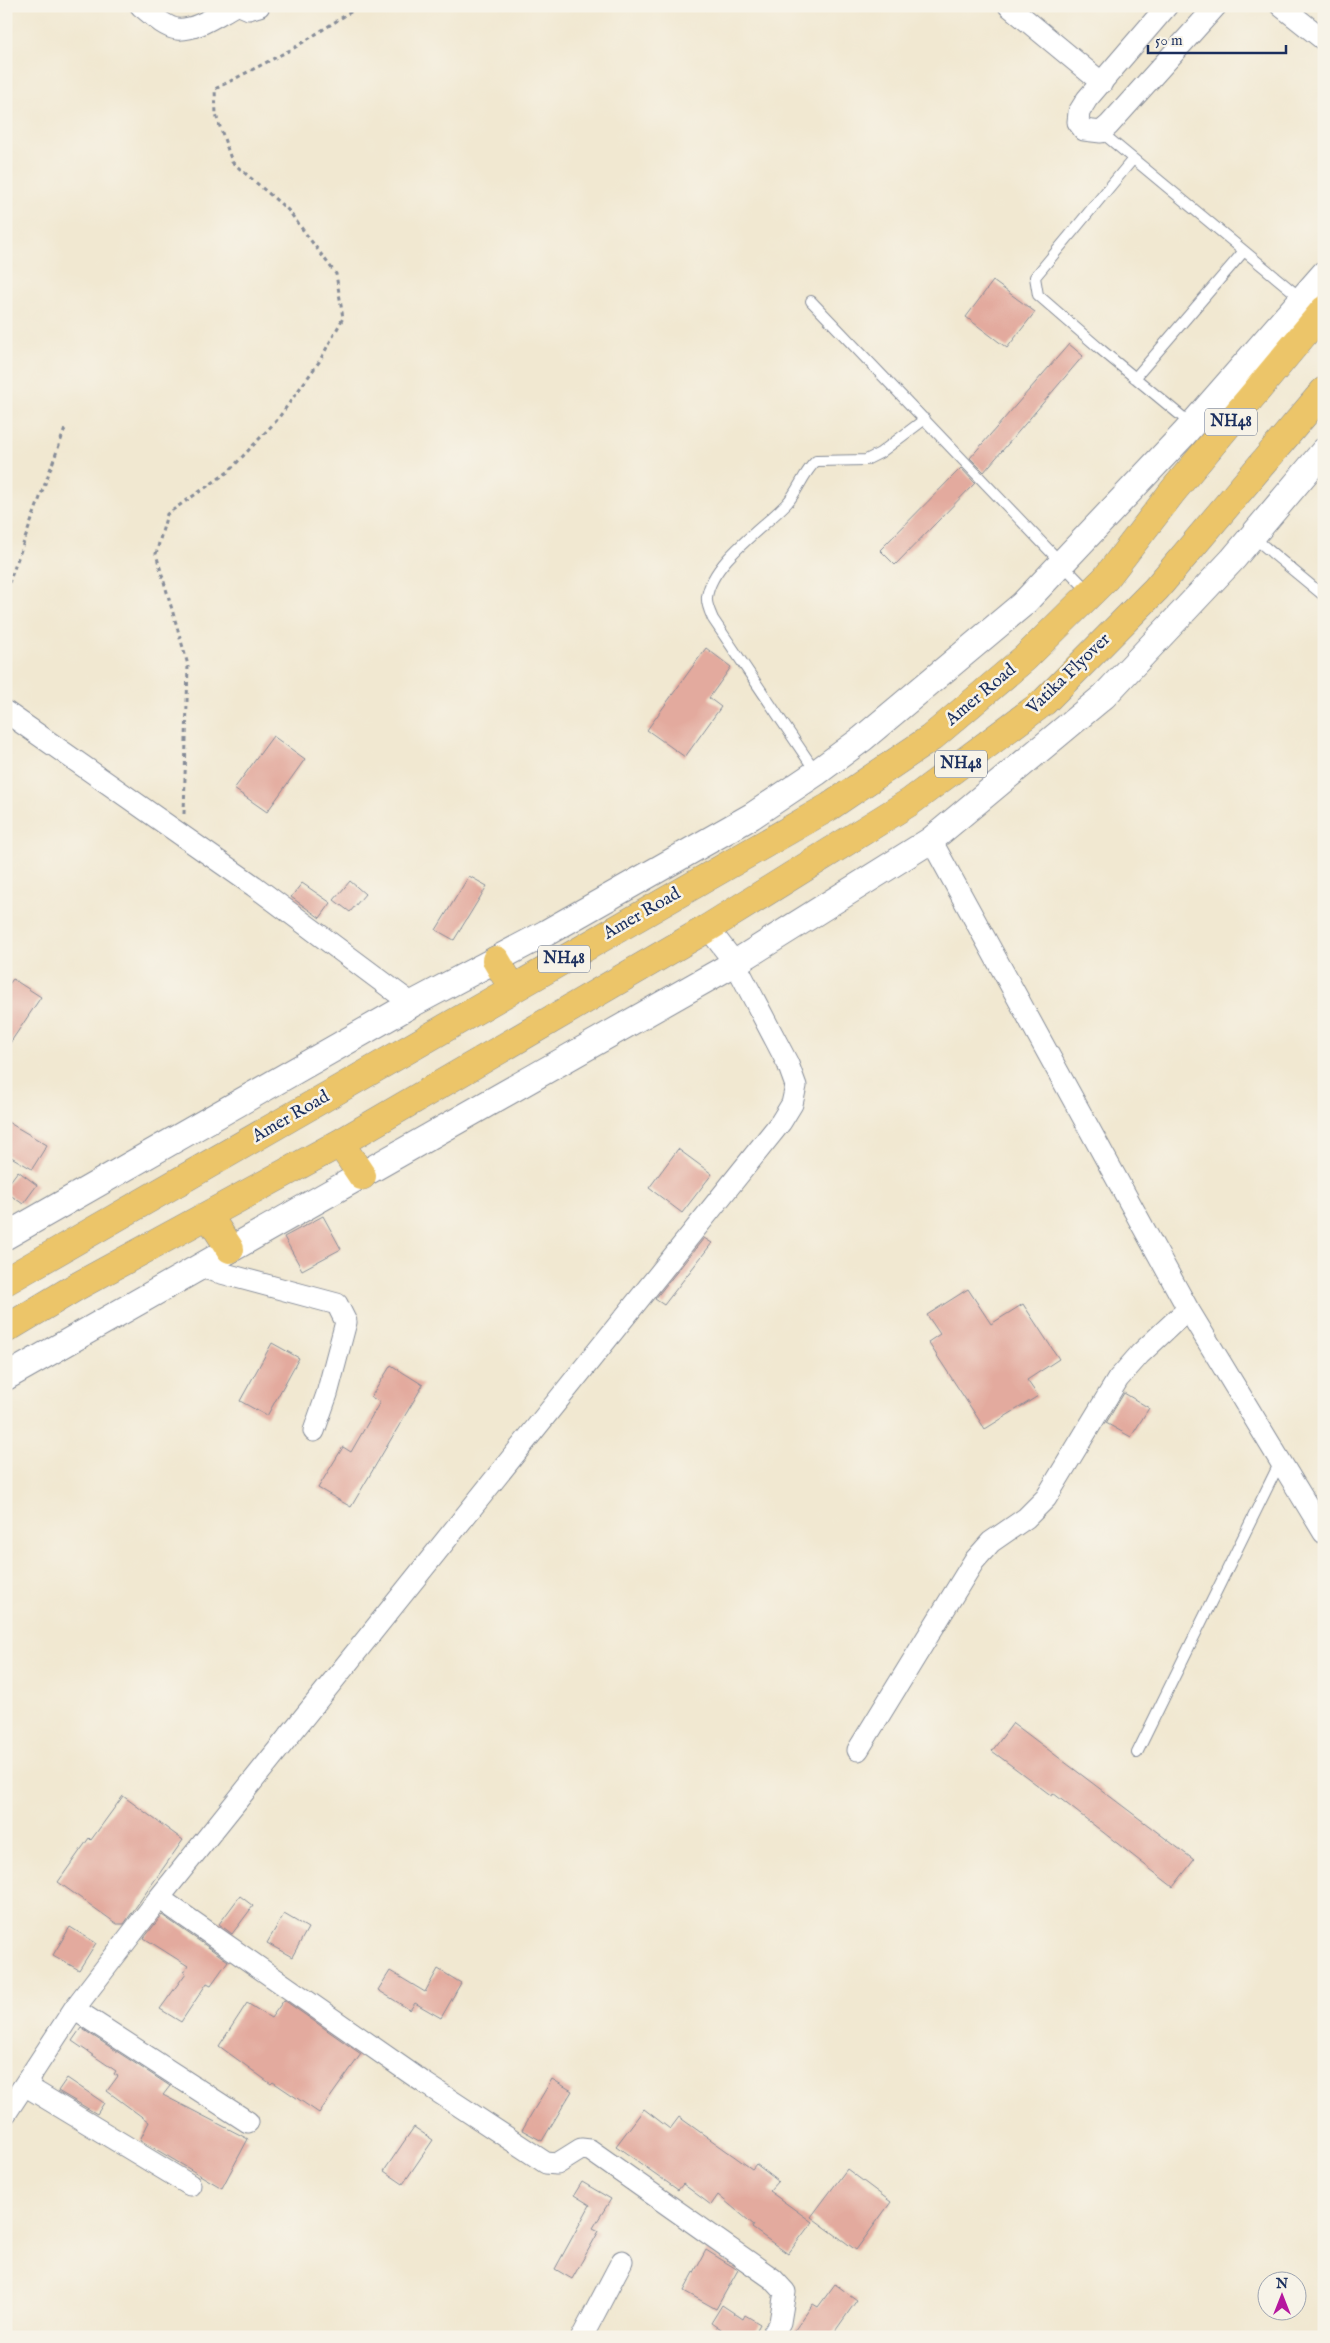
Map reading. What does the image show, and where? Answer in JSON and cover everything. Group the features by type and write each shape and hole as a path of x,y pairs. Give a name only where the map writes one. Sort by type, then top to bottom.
{"highway":[{"name":"NH48","path":"1091,593 1106,578 1313,305"},
{"name":"Vatika Flyover","path":"708,928 910,802 1044,702 1156,588 1324,391"},
{"name":"Amer Road","path":"6,1281 829,807 931,738 1025,658 1091,593"},
{"name":"NH48","path":"6,1329 76,1287 340,1143 708,928"},
{"path":"496,960 513,989"},
{"path":"340,1143 362,1176"},
{"path":"208,1215 230,1249"}],"street":[{"path":"141,6 168,26 177,29 192,28 234,6"},
{"path":"242,6 249,9 259,6"},
{"path":"1009,6 1102,83"},
{"path":"1167,6 1079,112 1078,122 1084,130 1101,132 1216,6"},
{"path":"1282,6 1324,40"},
{"path":"6,1236 412,1004 496,960 752,816 816,773 862,739 1023,604 1192,424 1313,305 1324,274"},
{"path":"8,1380 230,1249 362,1176 735,963 931,840 1104,696 1252,537 1324,451"},
{"path":"6,712 254,886 412,1004"},
{"path":"931,840 1188,1309 1324,1533"},
{"path":"6,2113 26,2086 74,2009 159,1898 775,1130 792,1104 796,1086 788,1064 735,963 708,928"},
{"path":"199,1267 337,1304 346,1322 327,1394 314,1431"},
{"path":"858,1750 974,1561 991,1542 1026,1518 1046,1498 1118,1380 1140,1354 1188,1309"},
{"path":"159,1898 423,2082 546,2163 557,2164 581,2149 590,2150 773,2279 785,2292 780,2322 771,2337"},
{"path":"74,2009 248,2122"},
{"path":"26,2086 190,2185"},
{"path":"582,2337 622,2261"}],"lane":[{"path":"1101,132 1244,251 1313,305"},
{"path":"1133,159 1035,278 1038,295 1192,424"},
{"path":"1135,378 1244,251"},
{"path":"811,301 1091,593"},
{"path":"816,773 713,619 706,598 709,587 718,571 788,502 810,466 816,461 866,460 880,453 925,419"},
{"path":"1252,537 1324,596"},
{"path":"1137,1753 1280,1462"}],"path":[{"path":"184,836 188,665 156,554 168,514 228,472 277,420 319,362 344,318 336,274 288,210 232,162 216,115 215,88 294,48 360,6"},
{"path":"6,591 66,426"}],"building":[{"path":"993,281 1035,312 1007,348 966,317"},
{"path":"1069,344 1083,356 984,472 970,458"},
{"path":"961,468 975,483 895,565 880,550"},
{"path":"706,648 731,667 709,698 721,707 685,757 647,730"},
{"path":"273,736 305,759 267,812 234,789"},
{"path":"469,876 487,886 454,940 436,930"},
{"path":"350,881 365,894 350,912 334,900"},
{"path":"302,883 331,903 320,918 291,897"},
{"path":"13,979 41,997 6,1049 6,988"},
{"path":"6,1121 47,1145 32,1169 6,1154"},
{"path":"678,1149 712,1174 682,1213 649,1188"},
{"path":"18,1171 37,1185 23,1204 6,1192 6,1187"},
{"path":"323,1216 341,1249 302,1270 284,1237"},
{"path":"704,1238 712,1243 664,1305 655,1299"},
{"path":"968,1289 991,1324 1023,1304 1059,1359 1027,1380 1038,1396 985,1429 928,1342 940,1334 927,1315"},
{"path":"272,1343 299,1358 267,1416 240,1401"},
{"path":"391,1365 423,1385 351,1507 318,1488 343,1447 351,1452 380,1402 371,1397"},
{"path":"1124,1393 1149,1408 1131,1437 1106,1423"},
{"path":"1013,1723 1194,1860 1173,1887 1053,1793 1052,1796 992,1751"},
{"path":"123,1796 183,1840 124,1924 117,1924 58,1882 89,1838 91,1840"},
{"path":"240,1896 253,1906 232,1934 219,1924"},
{"path":"284,1914 308,1928 292,1957 267,1943"},
{"path":"162,1915 228,1961 211,1985 207,1983 181,2022 160,2009 186,1973 184,1972 188,1966 144,1938"},
{"path":"70,1927 96,1943 79,1970 53,1955"},
{"path":"438,1969 461,1983 441,2018 415,2003 410,2010 378,1990 390,1971 425,1992"},
{"path":"284,2000 361,2054 319,2113 273,2082 271,2084 219,2046 247,2003 271,2018"},
{"path":"81,2028 170,2086 163,2095 248,2139 222,2188 140,2140 149,2122 107,2091 118,2076 114,2074 116,2071 72,2041"},
{"path":"67,2078 104,2103 97,2114 58,2091"},
{"path":"552,2079 572,2091 542,2141 522,2130"},
{"path":"644,2109 670,2129 679,2117 752,2169 756,2164 778,2181 769,2191 812,2222 788,2254 752,2228 754,2225 718,2195 711,2205 683,2184 678,2190 616,2146"},
{"path":"414,2127 433,2140 403,2184 384,2171"},
{"path":"847,2169 891,2202 856,2250 811,2217"},
{"path":"582,2182 611,2199 593,2228 599,2231 572,2279 555,2269 590,2205 574,2195"},
{"path":"706,2250 738,2270 716,2309 684,2291"},
{"path":"835,2284 857,2300 831,2337 790,2337 813,2304 818,2307"},
{"path":"722,2305 743,2319 745,2315 760,2324 753,2337 731,2337 711,2323"}]}
